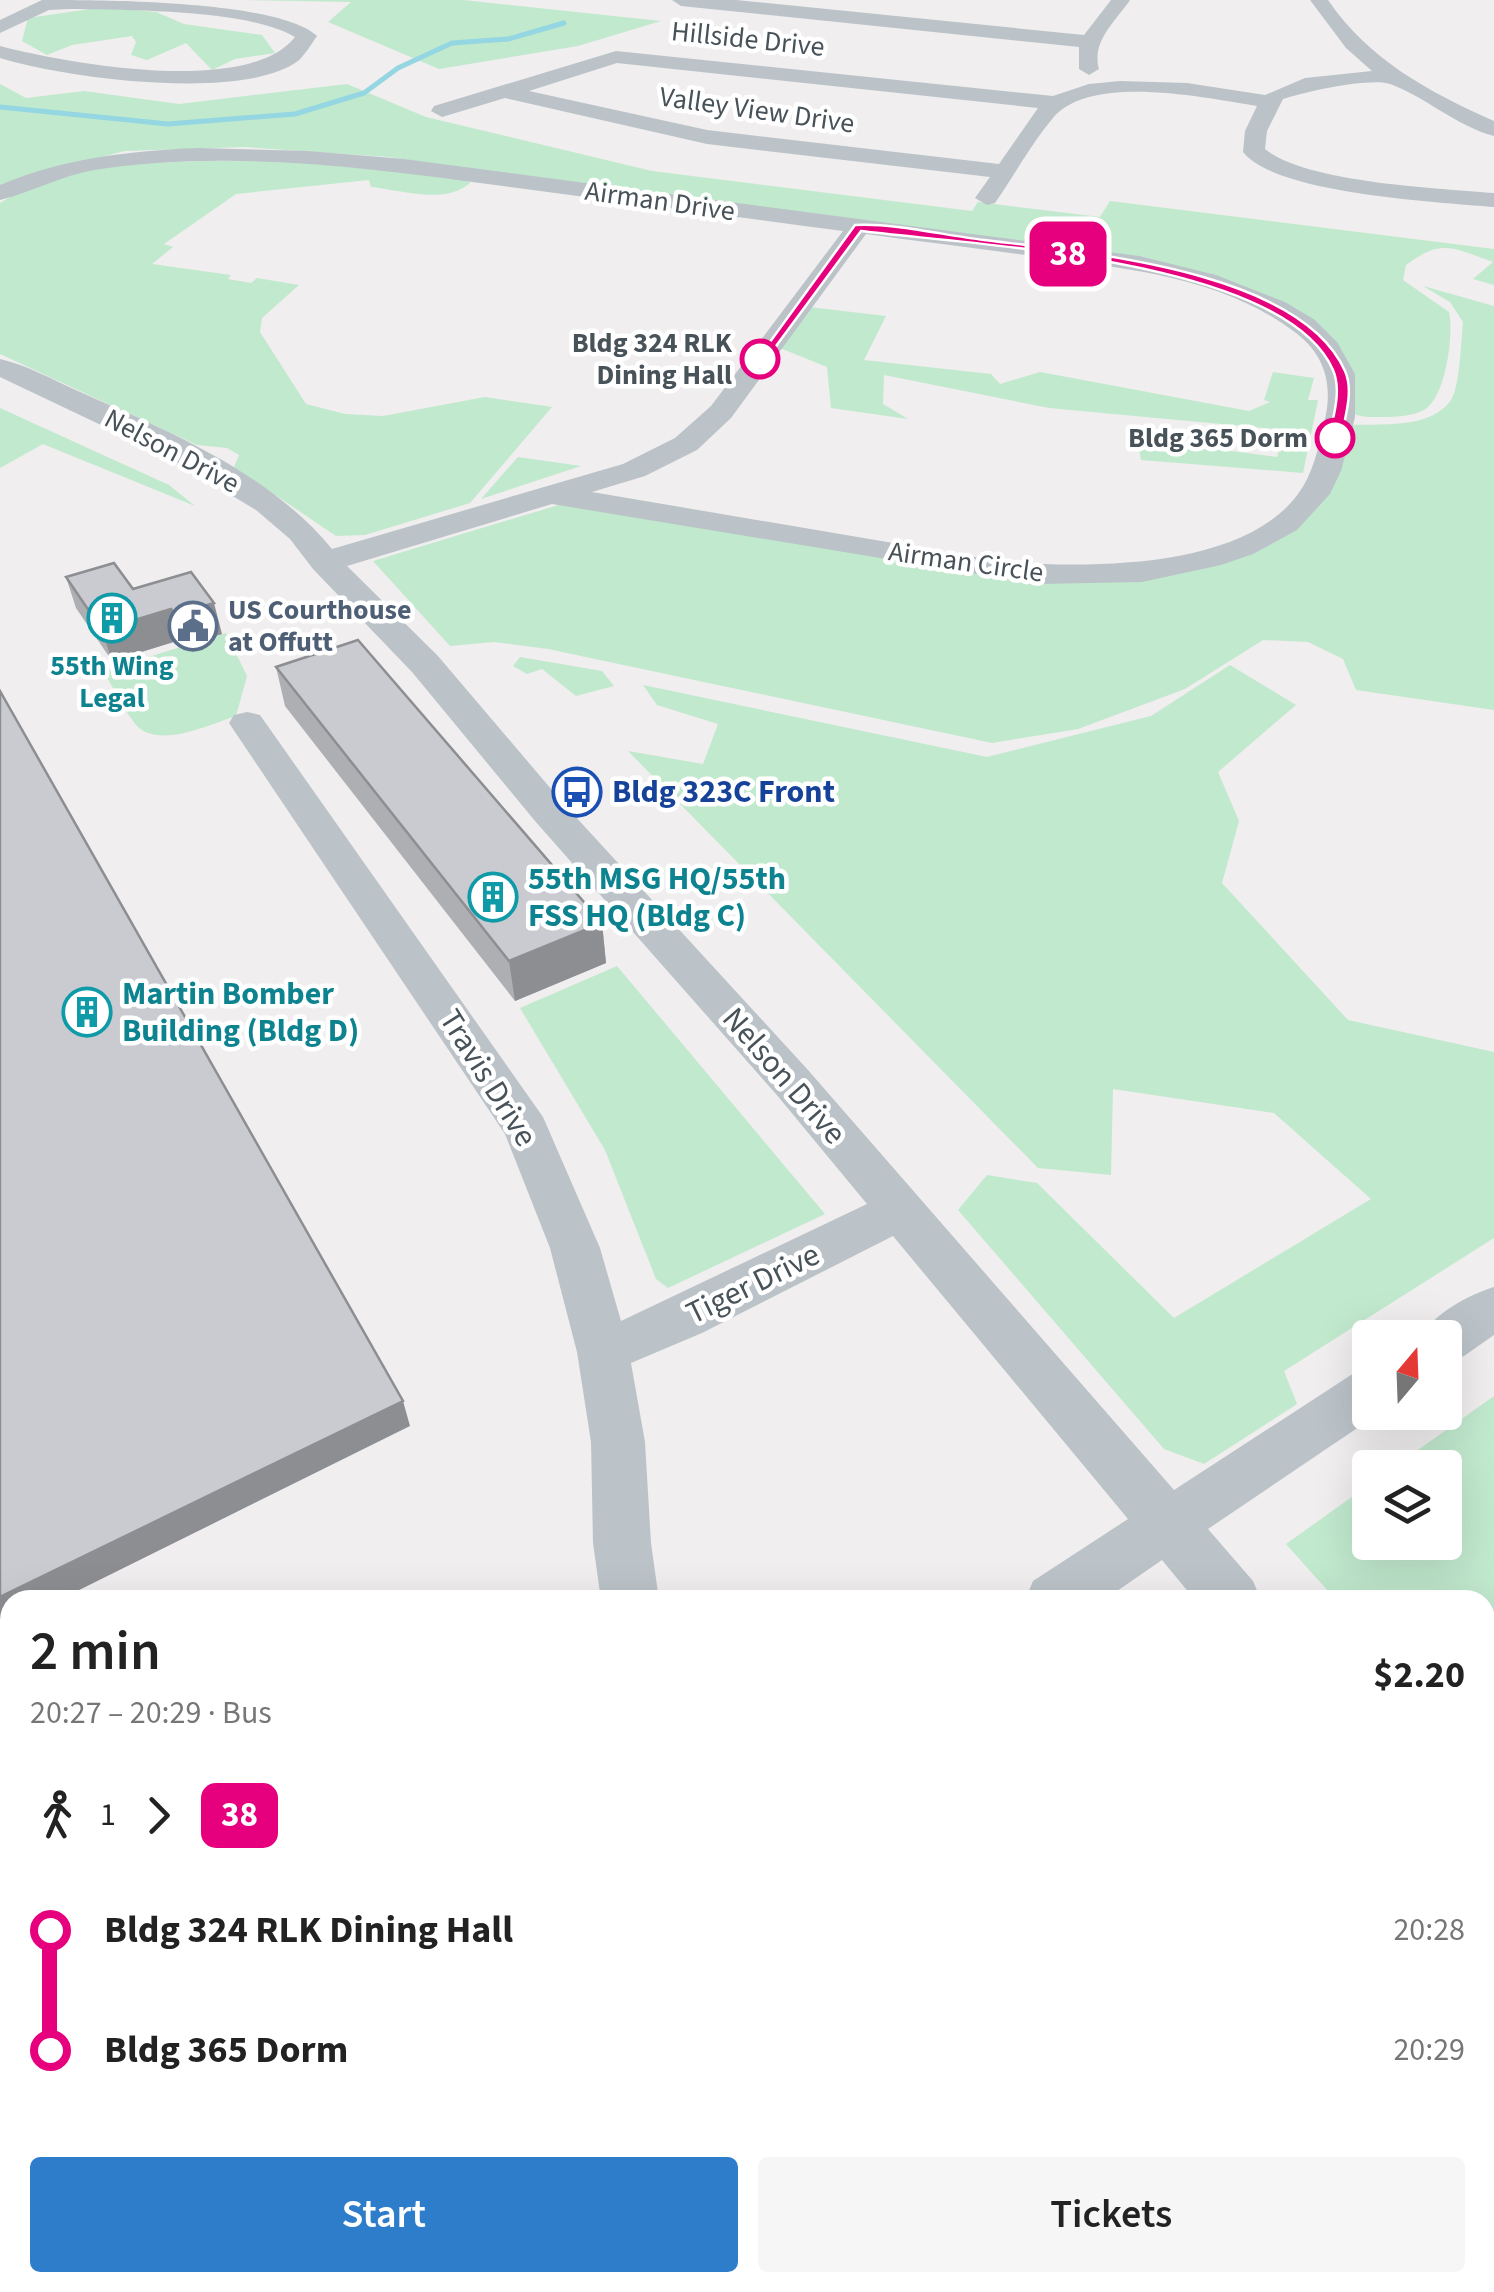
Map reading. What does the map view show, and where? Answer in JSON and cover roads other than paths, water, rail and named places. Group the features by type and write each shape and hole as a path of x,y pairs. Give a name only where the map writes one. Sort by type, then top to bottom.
{"street":[{"path":"0,52 30,61 190,78 239,73 282,61 296,54 307,36 301,28 263,16 144,4 30,0"},
{"path":"681,0 1090,42"},
{"path":"1109,88 1085,65 1090,42 1121,0"},
{"path":"1319,0 1340,33 1390,76 1494,130"},
{"path":"0,27 52,2"},
{"path":"918,24 938,2"},
{"name":"Hillside Drive","path":"442,111 600,60 640,58 1054,103"},
{"path":"1390,76 1305,84 1283,90 1271,102 1253,142 1254,153 1274,166 1309,178 1494,200"},
{"path":"987,198 1054,103 1109,88 1156,86 1271,102"},
{"name":"Valley View Drive","path":"502,91 707,137 1005,172"},
{"name":"Airman Drive","path":"0,192 69,168 164,158 302,158 462,174 858,228"},
{"path":"325,562 650,464 698,436 733,398 858,228"},
{"name":"Airman Circle","path":"552,495 1004,572 1064,575 1136,572 1226,552 1274,531 1320,489 1340,419 1341,374 1318,340 1287,316 1246,295 1171,270 858,228"},
{"name":"Nelson Drive","path":"0,367 125,424 227,478 295,525 316,545 325,562 425,664 549,812 792,1082 1223,1590"},
{"name":"Nelson Drive","path":"0,394 181,477 271,536 325,562"},
{"name":"Travis Drive","path":"246,723 526,1128 574,1248 603,1352 618,1442 622,1543 629,1590"},
{"name":"Tiger Drive","path":"603,1352 684,1318 900,1210"},
{"path":"1462,1329 1494,1308"},
{"path":"1069,1590 1352,1403"}],"waterway":[{"path":"0,107 168,124 295,114 364,93 398,68 452,43 508,39 564,23"}],"place":[{"name":"Bldg 324 RLK Dining Hall","path":"760,359"},
{"name":"Bldg 365 Dorm","path":"1335,438"},
{"name":"55th Wing Legal","path":"112,618"},
{"name":"US Courthouse at Offutt","path":"193,626"},
{"name":"Bldg 323C Front","path":"577,792"},
{"name":"55th MSG HQ/55th FSS HQ (Bldg C)","path":"493,897"},
{"name":"Martin Bomber Building (Bldg D)","path":"87,1012"}]}
